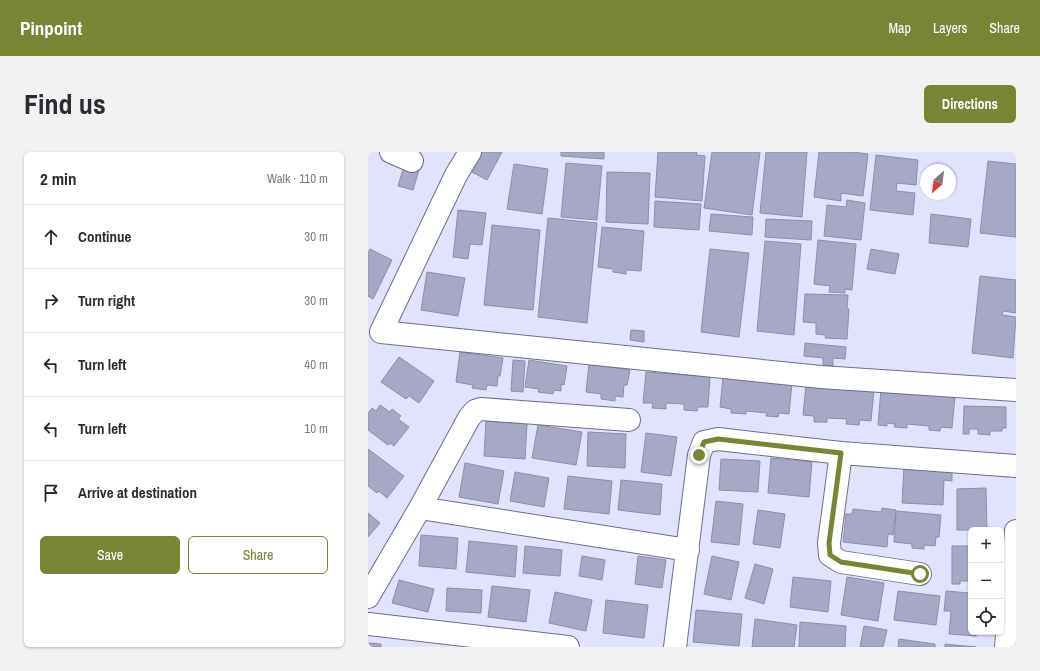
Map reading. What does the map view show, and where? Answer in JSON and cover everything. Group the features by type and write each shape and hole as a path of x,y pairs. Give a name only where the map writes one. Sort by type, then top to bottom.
{"street":[{"path":"391,152 412,161"},
{"path":"470,152 456,175 375,329 822,377 1016,390"},
{"path":"368,597 420,508 469,418 475,411 481,409 629,420"},
{"path":"675,647 699,455 704,442 718,439 841,453 1016,466"},
{"path":"841,453 829,543 830,555 841,562 920,574"},
{"path":"420,508 688,550"},
{"path":"1006,647 1013,612 1016,531"},
{"path":"368,624 568,647"}],"building":[{"path":"482,152 502,152 487,180 472,172"},
{"path":"561,152 604,152 604,159 561,156"},
{"path":"658,152 697,152 696,155 705,156 702,201 655,197"},
{"path":"712,152 760,152 752,215 704,208"},
{"path":"766,152 807,152 802,217 760,213"},
{"path":"819,152 852,152 868,154 863,196 841,193 841,201 814,197"},
{"path":"876,155 918,160 916,185 897,183 896,191 915,193 913,215 870,210"},
{"path":"988,161 1016,164 1016,237 980,233"},
{"path":"566,163 602,166 597,220 561,217"},
{"path":"514,164 548,169 542,214 507,209"},
{"path":"404,166 419,170 413,190 398,186"},
{"path":"607,172 650,173 648,224 606,222"},
{"path":"847,200 865,203 861,240 824,236 827,205 846,207"},
{"path":"655,201 701,204 699,230 654,227"},
{"path":"458,210 486,213 482,245 470,244 468,259 453,257"},
{"path":"711,214 753,217 752,235 709,231"},
{"path":"931,214 971,219 968,247 929,243"},
{"path":"548,218 597,223 587,323 538,317"},
{"path":"766,219 812,221 811,240 765,237"},
{"path":"492,225 540,230 533,310 484,305"},
{"path":"602,227 644,231 641,271 626,270 626,274 613,272 613,269 598,267"},
{"path":"818,240 856,244 852,290 845,289 845,293 829,292 830,286 814,284"},
{"path":"765,241 801,244 794,335 757,331"},
{"path":"370,249 392,260 373,299 368,296 368,253"},
{"path":"710,249 749,253 739,337 701,332"},
{"path":"871,249 899,254 895,274 867,269"},
{"path":"427,272 465,278 458,316 421,310"},
{"path":"980,276 1016,280 1016,313 1003,311 1002,315 1016,317 1013,358 972,353"},
{"path":"805,294 848,295 847,309 849,309 847,339 825,338 826,335 816,334 816,323 803,322"},
{"path":"631,330 644,331 644,342 630,340"},
{"path":"805,343 846,347 845,359 833,358 833,366 823,365 823,358 804,356"},
{"path":"460,352 503,358 497,386 487,385 486,390 472,388 473,385 456,382"},
{"path":"399,357 434,381 419,403 409,396 406,399 381,382"},
{"path":"513,360 525,361 523,392 511,391"},
{"path":"529,360 567,366 564,385 561,384 561,391 554,390 553,394 538,392 539,389 525,387"},
{"path":"589,364 630,370 627,385 624,385 623,397 615,396 615,401 601,399 601,394 586,392"},
{"path":"646,372 710,377 708,407 698,407 697,411 684,410 684,404 666,403 666,409 652,408 653,403 643,403"},
{"path":"723,377 792,383 789,414 779,413 778,417 766,416 767,413 746,411 746,414 731,413 731,409 720,407"},
{"path":"806,385 874,390 871,421 860,420 859,425 846,424 847,419 827,418 827,422 814,422 814,416 803,415"},
{"path":"881,389 955,396 952,428 941,427 940,431 929,430 929,426 907,424 907,428 894,427 895,424 887,423 887,426 878,425"},
{"path":"380,405 390,412 392,409 401,416 398,419 409,427 394,446 390,443 388,445 368,430 368,413 372,408 376,411"},
{"path":"964,406 1006,407 1006,428 1002,428 1002,431 990,431 990,435 978,434 978,429 969,429 969,434 963,434"},
{"path":"486,421 527,424 525,459 484,456"},
{"path":"538,425 582,432 576,465 532,458"},
{"path":"588,432 626,434 625,468 587,466"},
{"path":"646,433 677,437 671,476 641,472"},
{"path":"368,449 404,476 387,498 379,491 377,493 368,486"},
{"path":"771,458 812,462 809,497 768,493"},
{"path":"721,459 760,461 758,492 719,490"},
{"path":"465,463 504,471 498,504 459,497"},
{"path":"904,467 952,469 952,481 944,480 943,505 902,503"},
{"path":"515,472 549,478 544,507 510,501"},
{"path":"568,476 612,481 609,514 564,509"},
{"path":"621,480 662,484 660,515 618,510"},
{"path":"986,488 987,527 968,527 968,530 957,530 957,489"},
{"path":"716,501 743,504 739,545 711,542"},
{"path":"882,508 896,510 893,535 888,534 887,547 843,542 846,514 852,514 853,509 881,512"},
{"path":"758,510 785,514 780,548 753,544"},
{"path":"896,511 941,515 939,537 936,537 935,546 924,545 924,549 912,548 912,544 894,542"},
{"path":"368,513 380,523 368,537"},
{"path":"421,535 458,538 456,569 419,566"},
{"path":"469,541 517,546 515,577 466,572"},
{"path":"525,546 562,550 560,576 523,573"},
{"path":"952,546 968,546 968,581 960,581 960,584 952,584"},
{"path":"582,556 605,560 602,580 579,576"},
{"path":"638,556 666,560 662,588 635,584"},
{"path":"712,556 739,562 731,600 704,594"},
{"path":"755,564 773,569 764,604 745,598"},
{"path":"793,577 831,581 828,612 790,607"},
{"path":"847,577 884,583 878,621 841,615"},
{"path":"399,580 434,589 428,612 392,603"},
{"path":"492,586 530,590 526,622 488,617"},
{"path":"447,588 482,590 481,613 446,611"},
{"path":"898,591 940,596 936,625 894,620"},
{"path":"946,591 968,593 968,635 976,636 949,634 951,611 944,611"},
{"path":"555,592 592,600 586,631 549,623"},
{"path":"606,600 648,605 644,638 603,633"},
{"path":"696,610 742,614 739,646 693,642"},
{"path":"755,619 797,625 794,647 752,647"},
{"path":"800,622 846,626 845,647 799,647"},
{"path":"864,626 887,630 883,647 860,647"},
{"path":"899,639 935,644 935,647 898,647"},
{"path":"369,643 381,644 381,647 368,647"},
{"path":"945,644 976,647 945,647"}],"route":[{"path":"699,455 704,442 718,439 841,453 829,543 830,555 841,562 920,574"}]}
